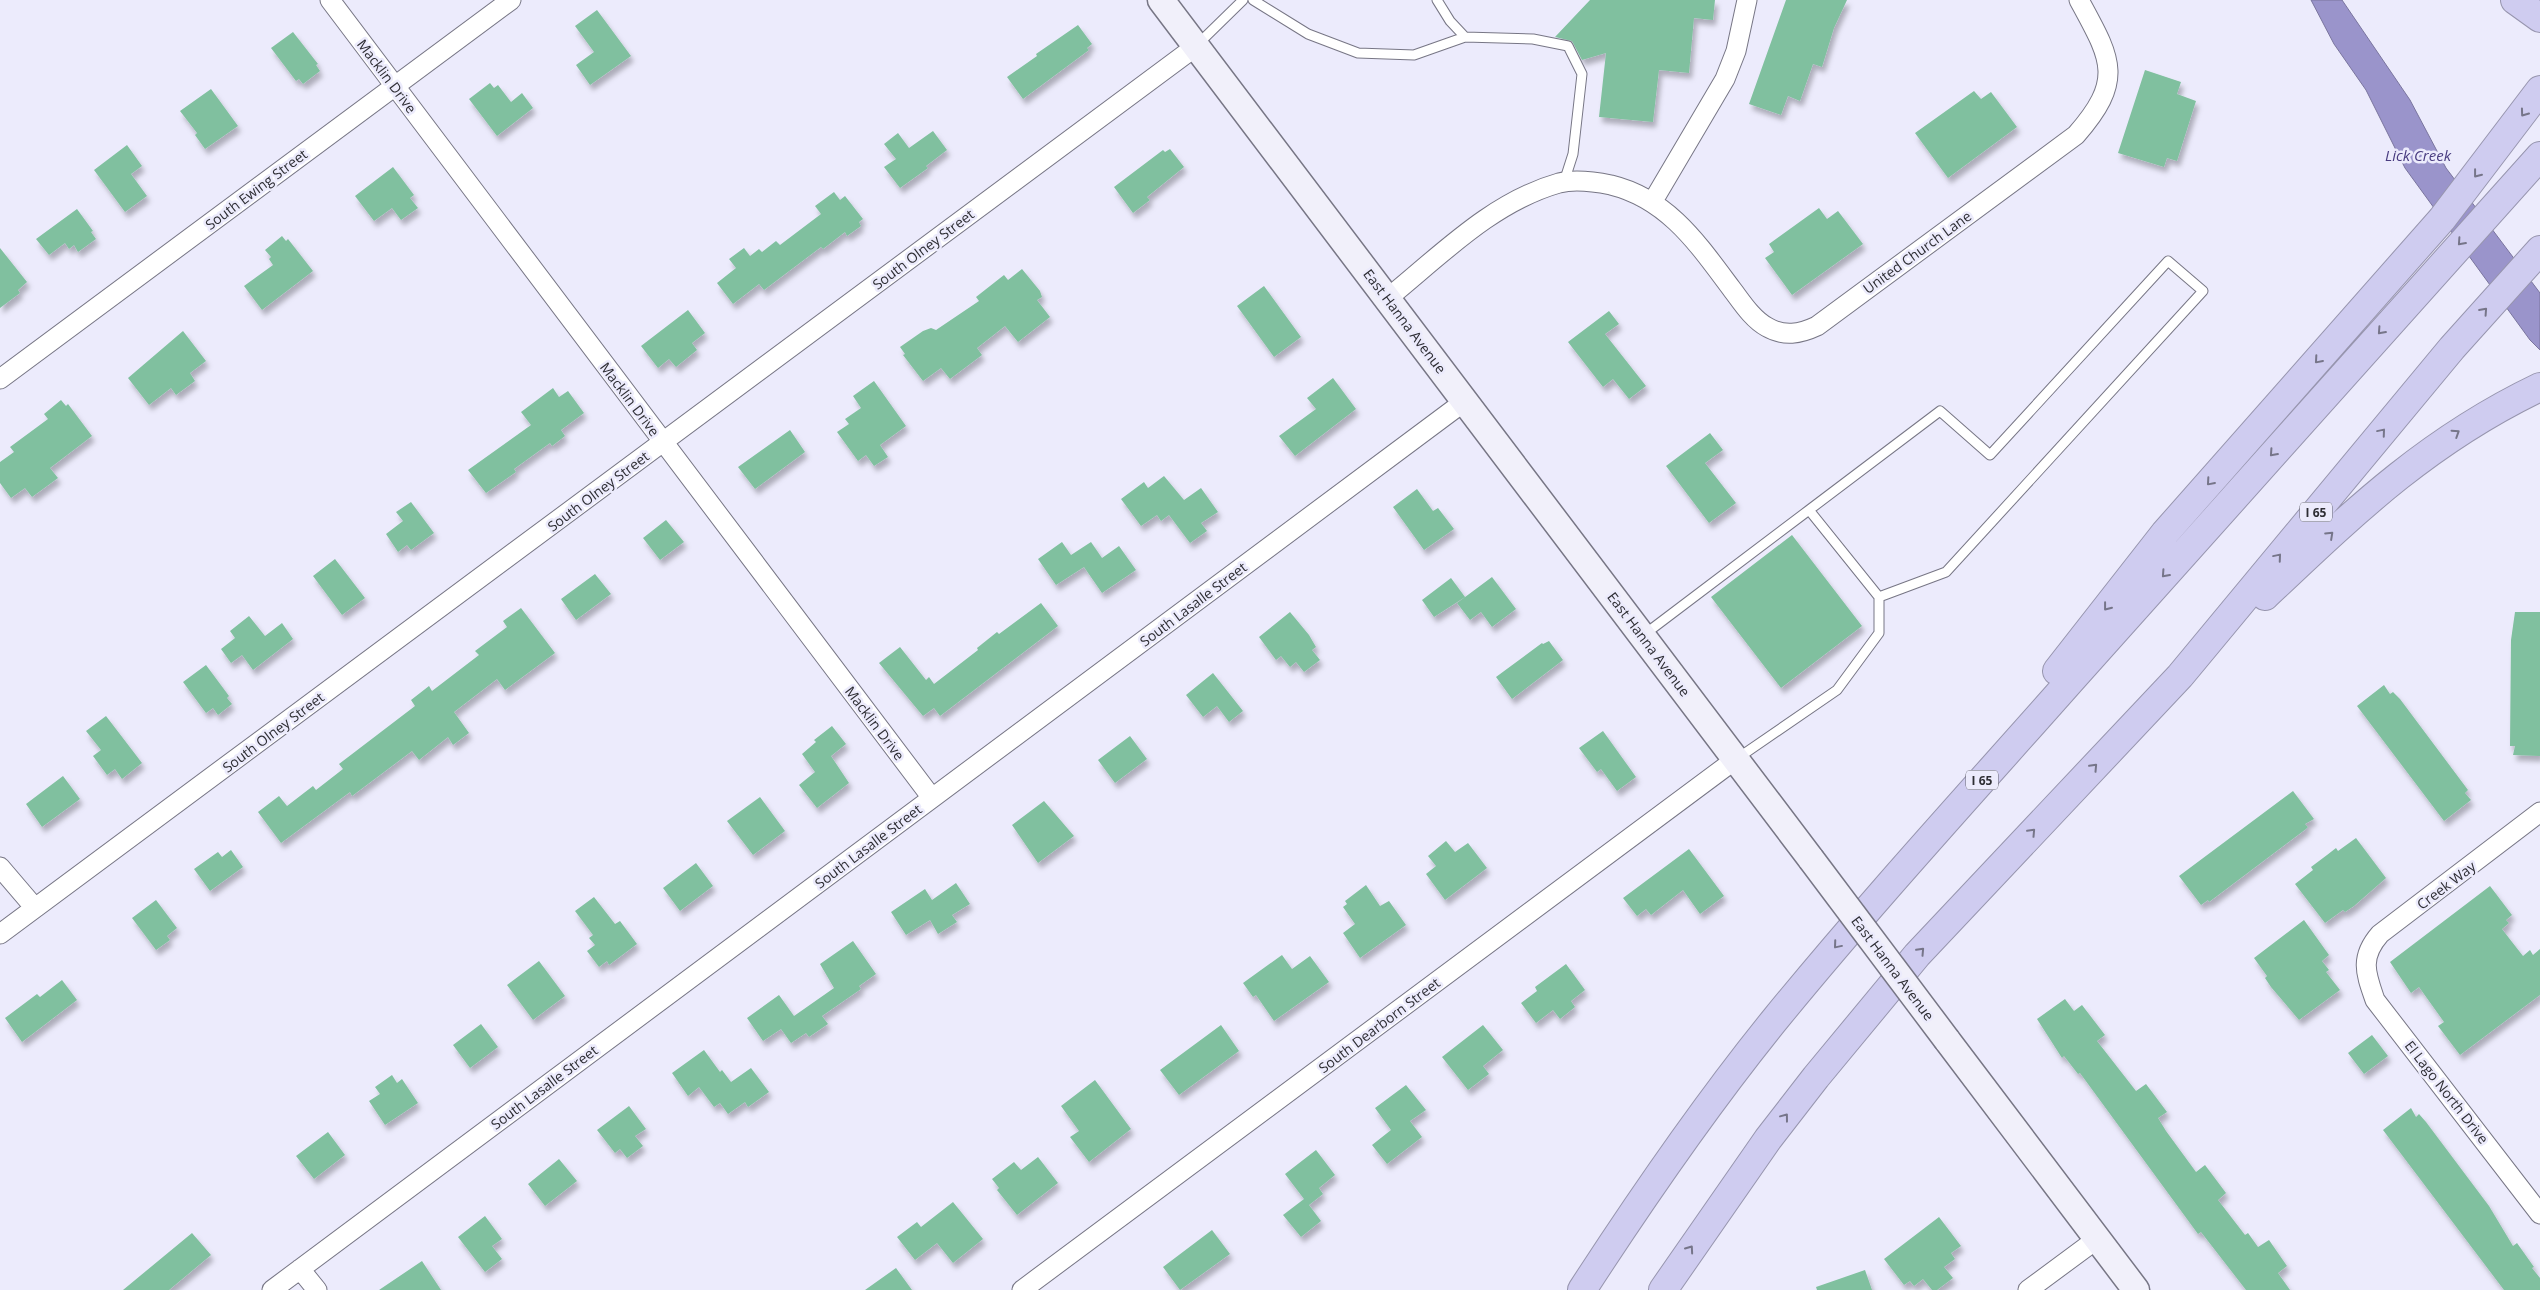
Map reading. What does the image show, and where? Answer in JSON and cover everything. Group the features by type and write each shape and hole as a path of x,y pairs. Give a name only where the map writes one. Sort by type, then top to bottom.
{"highway":[{"path":"2516,1 2540,18"},
{"path":"1878,896 2165,533 2442,219 2507,136 2540,90"},
{"name":"I 65","path":"1582,1290 1625,1224 1734,1072 1777,1017 1878,896 2413,295 2535,162"},
{"name":"I 65","path":"1664,1290 1768,1139 1816,1077 1906,968 2180,676 2452,348 2540,250"},
{"path":"2180,676 2375,494 2438,445 2497,407 2540,387"}],"main road":[{"name":"East Hanna Avenue","path":"1161,0 2136,1290"}],"street":[{"name":"Macklin Drive","path":"330,0 932,798"},
{"name":"South Ewing Street","path":"0,378 511,0"},
{"path":"1653,201 1725,79 1736,51 1748,0"},
{"name":"United Church Lane","path":"1388,298 1494,212 1532,192 1564,182 1597,182 1624,188 1653,201 1678,221 1697,242 1749,311 1766,327 1781,333 1800,334 1817,326 2076,134 2094,114 2104,95 2109,69 2104,46 2079,0"},
{"name":"South Olney Street","path":"0,934 1195,46"},
{"name":"South Lasalle Street","path":"272,1290 1465,401"},
{"name":"South Dearborn Street","path":"1022,1290 1736,759"},
{"name":"Creek Way","path":"2365,966 2373,943 2380,934 2540,812"},
{"path":"0,866 36,908"},
{"name":"El Lago North Drive","path":"2365,966 2366,979 2375,1000 2540,1214"},
{"path":"2028,1290 2097,1238"},
{"path":"300,1268 317,1290"}],"lane":[{"path":"1195,46 1243,0"},
{"path":"1252,0 1308,34 1358,53 1414,55 1465,37 1533,39 1568,46 1582,74 1573,154 1564,182"},
{"path":"1436,0 1450,21 1465,37"},
{"path":"1643,636 1940,411 1990,455 2168,261 2203,291 1946,572 1879,597"},
{"path":"1736,759 1837,690 1880,633 1879,597 1809,510"}],"water":[{"name":"Lick Creek","path":"2311,0 2342,0 2410,100 2446,168 2540,293 2540,350 2530,340 2405,168 2366,90 2334,44"}],"building":[{"path":"1590,0 1715,0 1713,20 1694,18 1689,73 1659,70 1653,122 1599,117 1606,53 1582,60 1572,41 1555,37"},
{"path":"1786,0 1847,0 1834,28 1822,67 1813,64 1800,101 1788,96 1781,115 1749,104"},
{"path":"597,10 631,56 590,85 576,65 594,52 575,26"},
{"path":"1078,25 1092,44 1087,48 1089,50 1023,99 1007,77"},
{"path":"293,32 318,64 316,65 320,71 303,84 299,79 296,81 271,48"},
{"path":"2145,70 2181,82 2177,94 2196,101 2177,161 2167,158 2164,167 2118,153"},
{"path":"490,83 494,88 498,85 511,102 522,93 533,108 497,136 469,99"},
{"path":"211,89 238,126 205,149 195,135 197,133 180,111"},
{"path":"1974,91 1981,99 1991,92 2017,127 1948,178 1915,133"},
{"path":"933,131 947,150 926,166 928,168 900,188 884,167 896,159 884,144 898,133 909,148"},
{"path":"127,145 142,166 131,174 147,196 125,212 94,170"},
{"path":"1170,149 1184,167 1147,197 1150,200 1133,213 1114,187 1163,150 1165,152"},
{"path":"393,167 414,195 410,198 418,208 401,220 392,208 374,221 355,196"},
{"path":"834,192 840,200 845,196 863,219 859,222 861,226 847,236 845,232 823,249 821,247 764,290 759,284 733,304 717,283 736,268 729,259 744,248 750,256 759,249 762,252 776,241 780,245 821,214 815,206"},
{"path":"1819,208 1827,219 1838,211 1863,244 1792,295 1765,258 1774,252 1769,244"},
{"path":"77,209 93,231 91,232 96,239 78,252 74,245 69,249 65,243 49,255 36,239"},
{"path":"282,236 286,241 288,239 313,271 262,310 244,286 273,265 269,259 271,257 265,250"},
{"path":"0,248 27,282 18,290 20,293 0,308"},
{"path":"1022,269 1040,291 1042,297 1037,300 1050,317 1018,342 1005,326 977,348 982,355 950,379 941,368 923,381 903,355 905,354 900,347 923,331 931,328 936,330 979,301 976,297 1004,275 1008,280"},
{"path":"1264,286 1301,337 1274,357 1237,306"},
{"path":"688,310 705,333 692,343 697,350 676,367 669,359 658,368 641,346"},
{"path":"1609,311 1619,324 1605,334 1646,386 1629,399 1613,379 1603,387 1568,342"},
{"path":"183,331 206,361 190,373 195,381 176,395 171,388 149,405 128,378"},
{"path":"1333,378 1356,409 1295,456 1279,436 1316,409 1307,398"},
{"path":"874,381 906,426 880,445 888,457 874,466 866,455 858,461 837,432 849,424 845,419 861,408 853,396"},
{"path":"553,388 559,397 568,391 584,413 561,430 565,436 552,446 550,443 514,469 516,472 486,493 468,470 531,425 521,412"},
{"path":"61,400 66,406 68,404 92,436 50,468 58,478 32,497 25,488 11,498 0,483 0,462 14,452 10,447 48,419 44,414"},
{"path":"790,430 805,452 755,489 738,467"},
{"path":"1710,433 1723,450 1705,463 1736,503 1709,523 1666,466"},
{"path":"1164,476 1184,500 1201,488 1218,512 1201,523 1207,531 1190,543 1169,515 1161,521 1157,515 1141,526 1121,499 1144,482 1148,488"},
{"path":"1417,489 1433,511 1438,508 1454,529 1424,550 1393,507"},
{"path":"411,502 434,533 411,550 407,545 398,552 386,534 403,521 396,512"},
{"path":"666,520 684,542 660,560 643,538"},
{"path":"1792,535 1862,626 1781,688 1711,597"},
{"path":"1062,542 1071,555 1091,542 1102,558 1119,546 1136,570 1102,593 1084,567 1056,585 1038,559"},
{"path":"335,559 365,598 342,615 313,576"},
{"path":"595,574 611,594 576,620 561,599"},
{"path":"1492,577 1516,609 1492,627 1481,612 1470,620 1457,603"},
{"path":"1451,578 1465,597 1434,617 1422,600"},
{"path":"1041,603 1058,626 940,716 934,708 923,716 879,663 900,647 926,680 929,677 934,684 978,650 977,648 997,632 999,634"},
{"path":"521,608 555,653 505,690 497,679 454,712 469,733 453,745 448,737 419,760 412,751 352,796 350,792 281,843 258,812 279,796 287,806 313,786 316,790 343,769 339,764 415,706 411,700 429,686 432,691 479,655 475,651 507,627 503,621"},
{"path":"1290,612 1309,635 1316,647 1312,650 1320,660 1304,672 1296,662 1290,667 1281,656 1276,660 1259,637"},
{"path":"2515,612 2540,612 2540,756 2513,755 2515,746 2510,746 2511,640"},
{"path":"249,616 265,636 282,623 293,639 253,670 242,655 231,663 221,649 235,638 230,631"},
{"path":"1549,641 1563,660 1512,699 1496,677 1542,643"},
{"path":"206,665 229,696 227,698 232,704 218,715 213,708 206,713 183,682"},
{"path":"1213,673 1243,711 1229,722 1217,706 1203,717 1186,695"},
{"path":"2384,685 2390,694 2393,692 2400,699 2468,790 2465,793 2471,800 2444,821 2357,706"},
{"path":"106,716 142,763 122,779 115,769 107,775 93,756 101,750 86,731"},
{"path":"832,726 846,744 831,756 849,783 817,808 799,785 815,772 802,754 816,742 814,740"},
{"path":"1603,731 1636,777 1617,791 1601,769 1597,772 1579,748"},
{"path":"1130,736 1147,759 1115,783 1098,760"},
{"path":"63,776 80,799 42,827 26,804"},
{"path":"2293,791 2314,819 2305,824 2308,827 2209,902 2208,900 2201,905 2179,876"},
{"path":"760,797 785,831 753,855 727,821"},
{"path":"1044,801 1074,836 1038,863 1012,825"},
{"path":"2356,838 2386,878 2354,906 2345,912 2343,910 2325,923 2295,884 2313,870 2311,867 2336,848 2338,851"},
{"path":"1446,841 1455,852 1468,843 1487,868 1445,900 1426,874 1436,866 1428,856"},
{"path":"1689,849 1724,896 1700,914 1683,890 1651,915 1646,909 1637,916 1623,898"},
{"path":"231,850 243,867 210,891 194,869 218,852 222,857"},
{"path":"696,863 713,886 680,911 663,888"},
{"path":"956,883 970,904 952,915 957,922 938,934 930,920 906,935 891,912 925,889 932,900"},
{"path":"1366,885 1380,906 1389,901 1406,925 1360,958 1343,933 1355,924 1343,907 1347,904 1345,901"},
{"path":"2490,886 2512,915 2506,920 2509,923 2502,929 2523,956 2530,950 2533,955 2540,949 2540,995 2460,1055 2438,1026 2444,1022 2419,987 2411,993 2390,962"},
{"path":"594,897 615,924 620,921 637,944 609,965 607,961 599,967 587,951 595,945 589,938 593,935 575,911"},
{"path":"156,900 177,928 167,936 170,940 156,950 132,918"},
{"path":"2304,920 2329,955 2322,961 2329,970 2326,972 2340,990 2299,1020 2271,987 2265,978 2267,976 2254,958"},
{"path":"853,941 876,974 859,986 861,989 822,1016 828,1024 809,1037 806,1033 791,1043 781,1029 763,1041 747,1018 779,995 794,1016 834,988 820,964"},
{"path":"1282,955 1292,969 1310,956 1329,982 1274,1021 1256,995 1253,997 1243,983"},
{"path":"539,961 565,996 533,1020 507,985"},
{"path":"1566,964 1585,990 1571,1001 1575,1007 1560,1019 1553,1010 1536,1023 1521,1003 1537,991 1535,987"},
{"path":"62,980 77,1000 22,1042 5,1018 37,994 40,997"},
{"path":"2065,999 2074,1011 2082,1005 2105,1035 2097,1041 2136,1091 2146,1084 2167,1112 2158,1118 2166,1131 2196,1172 2205,1165 2226,1193 2218,1200 2245,1235 2248,1233 2258,1247 2269,1240 2287,1266 2278,1273 2290,1290 2246,1290 2201,1232 2198,1234 2080,1073 2078,1074 2064,1056 2062,1058 2037,1019"},
{"path":"481,1024 498,1047 470,1068 453,1045"},
{"path":"1221,1025 1239,1051 1179,1095 1160,1070"},
{"path":"1483,1025 1503,1050 1483,1066 1489,1074 1468,1090 1442,1057"},
{"path":"2372,1035 2388,1056 2364,1074 2348,1053"},
{"path":"704,1050 720,1072 722,1070 731,1082 751,1068 769,1092 748,1107 745,1102 728,1114 720,1103 714,1107 699,1087 688,1096 672,1073"},
{"path":"392,1075 397,1083 402,1079 418,1103 385,1125 369,1101 380,1094 375,1087"},
{"path":"1095,1080 1131,1129 1089,1162 1070,1137 1079,1131 1061,1106"},
{"path":"1406,1085 1426,1110 1410,1121 1422,1137 1387,1164 1372,1145 1391,1130 1375,1108"},
{"path":"629,1106 646,1129 635,1136 643,1146 627,1158 620,1149 615,1153 597,1130"},
{"path":"2411,1108 2416,1117 2419,1114 2426,1122 2489,1206 2513,1246 2517,1243 2540,1278 2540,1290 2504,1290 2383,1130"},
{"path":"328,1132 345,1155 314,1179 296,1156"},
{"path":"1316,1150 1335,1175 1319,1188 1323,1194 1309,1205 1321,1221 1301,1237 1283,1215 1304,1199 1285,1174"},
{"path":"1038,1157 1058,1183 1017,1215 997,1190 999,1188 992,1179 1014,1162 1021,1170"},
{"path":"559,1159 577,1181 545,1206 528,1184"},
{"path":"953,1202 983,1239 953,1263 937,1243 915,1260 897,1237 917,1222 921,1227"},
{"path":"485,1216 502,1239 492,1246 502,1259 485,1272 458,1237"},
{"path":"1939,1217 1961,1246 1951,1253 1955,1259 1944,1267 1953,1278 1937,1290 1932,1290 1923,1279 1914,1286 1910,1281 1904,1285 1884,1259"},
{"path":"1212,1230 1230,1254 1180,1290 1163,1267"},
{"path":"192,1233 211,1255 169,1290 123,1290"},
{"path":"422,1261 441,1290 379,1290"},
{"path":"896,1268 912,1290 865,1290"},
{"path":"1865,1270 1872,1290 1817,1290 1816,1287"}]}
